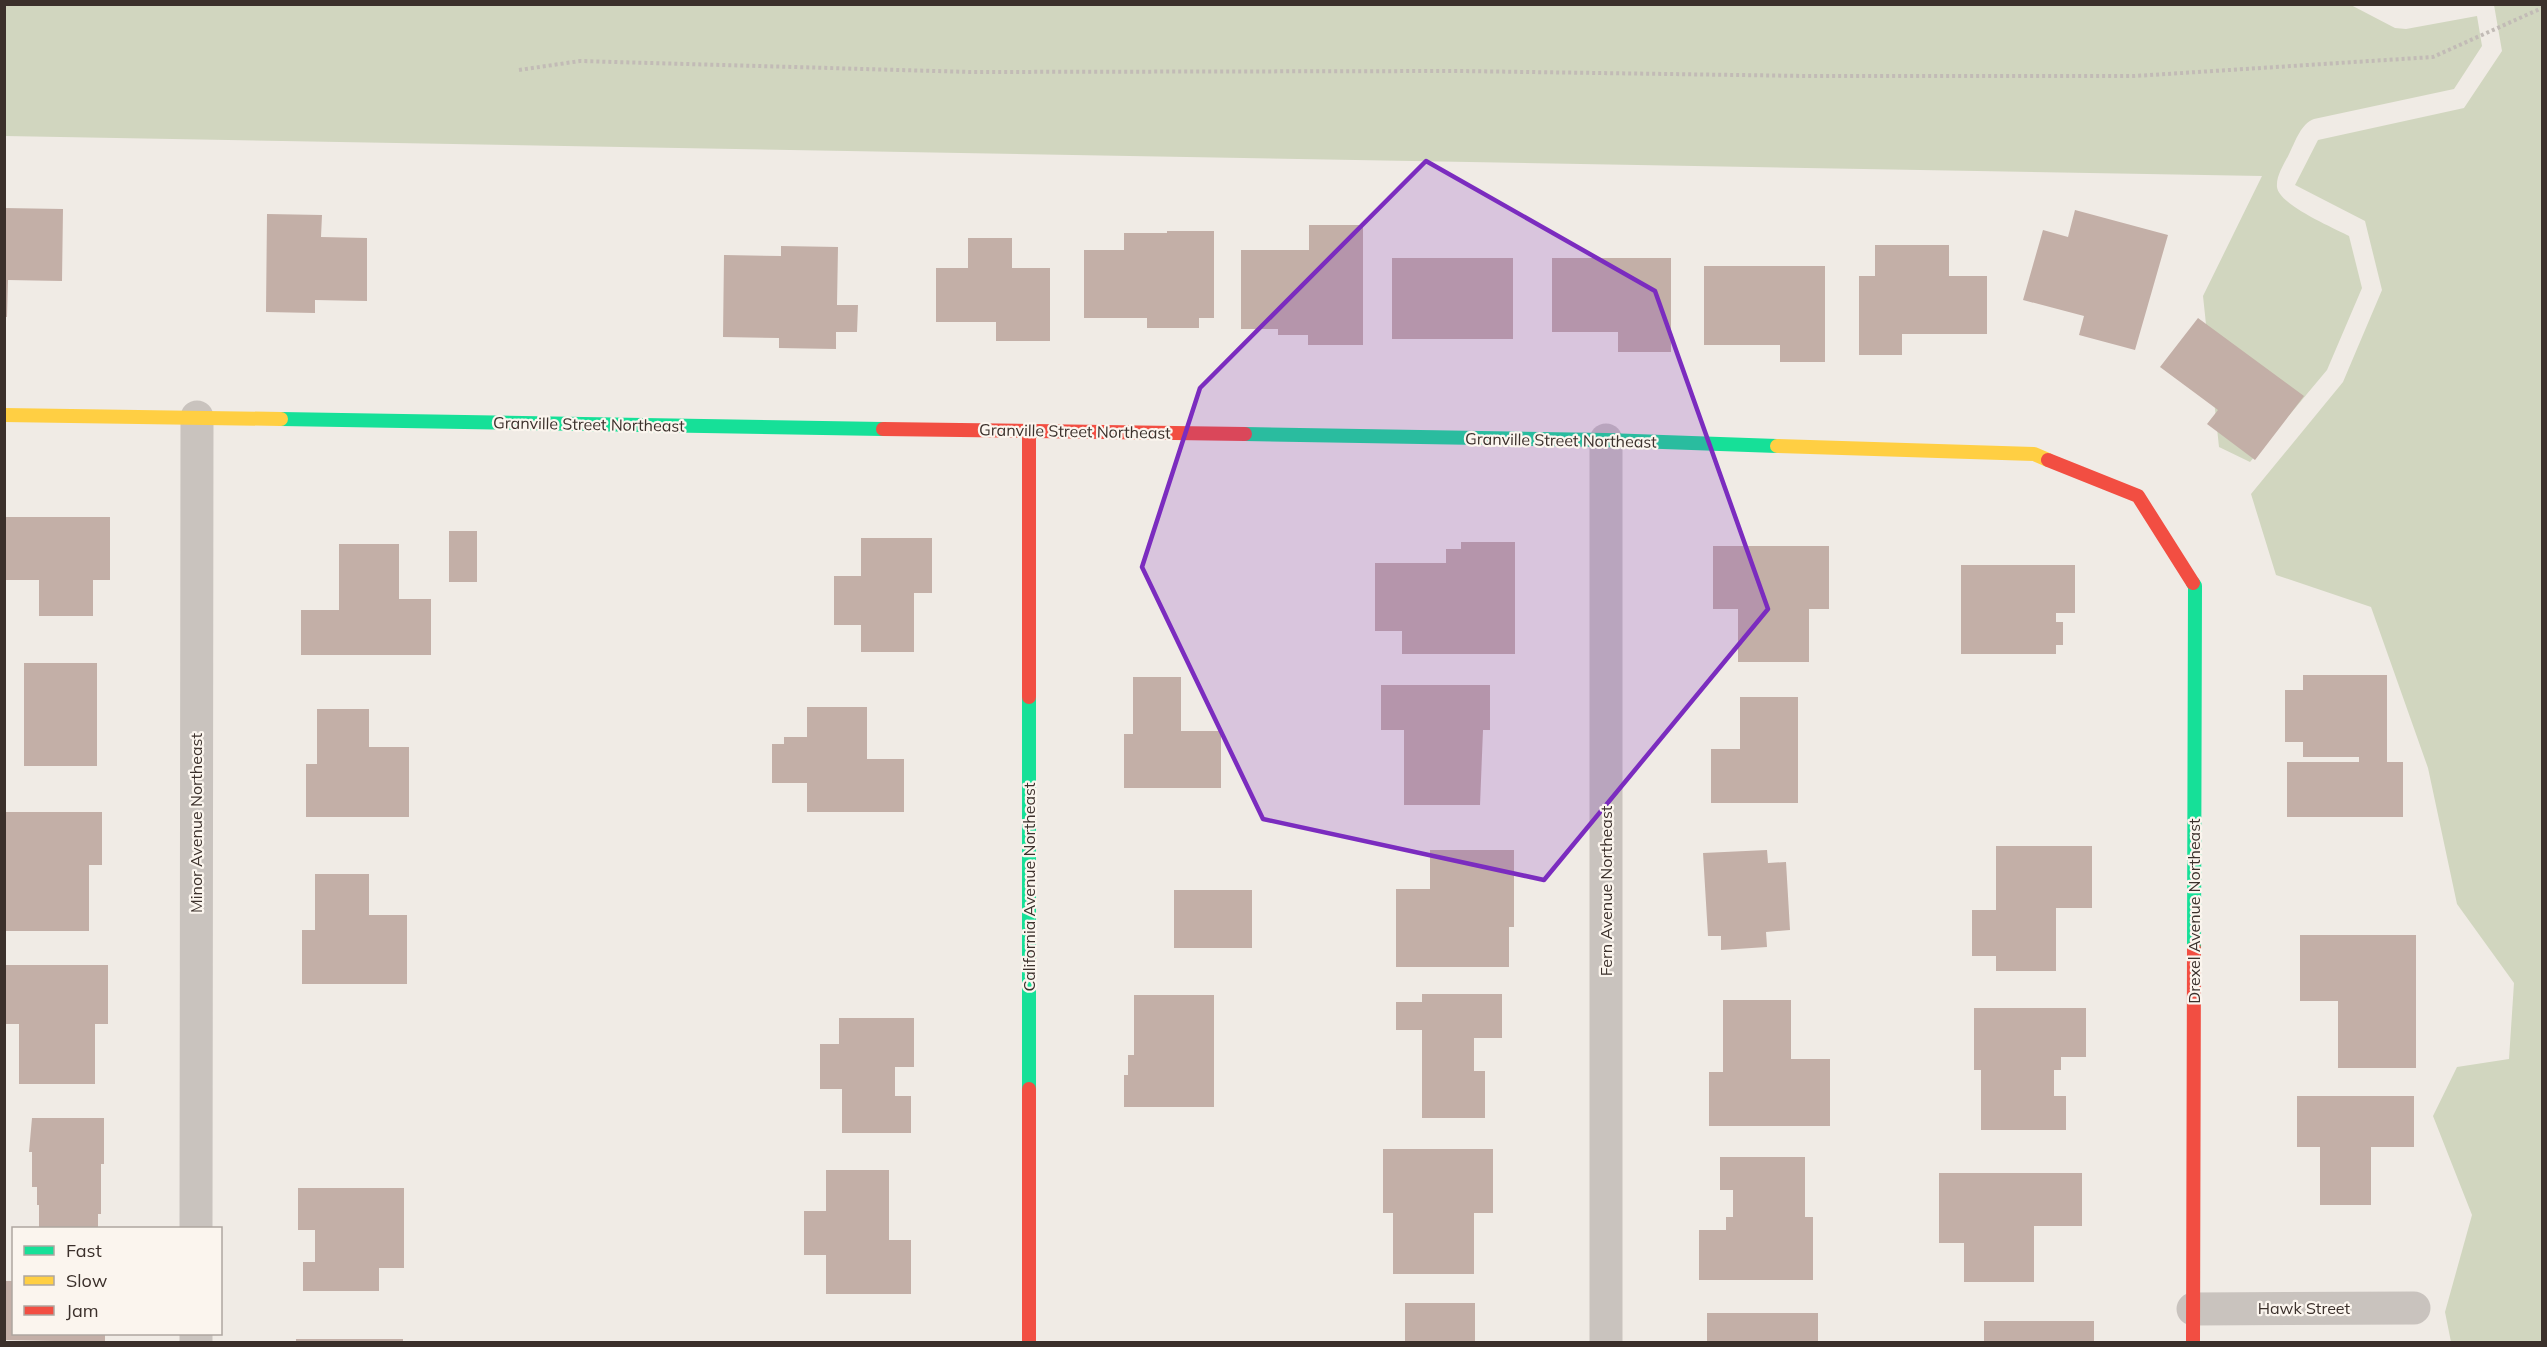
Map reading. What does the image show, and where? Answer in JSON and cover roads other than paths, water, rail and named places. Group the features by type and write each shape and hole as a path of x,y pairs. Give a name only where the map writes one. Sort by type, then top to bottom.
{"street":[{"name":"Granville Street Northeast","path":"4,415 1606,440 2034,454 2138,496"},
{"name":"Minor Avenue Northeast","path":"196,1227 197,417"},
{"name":"California Avenue Northeast","path":"1029,431 1029,1342"},
{"name":"Fern Avenue Northeast","path":"1606,440 1606,1342"},
{"name":"Drexel Avenue Northeast","path":"2138,496 2195,586 2193,1342"},
{"name":"Hawk Street","path":"2193,1309 2414,1308"}]}
